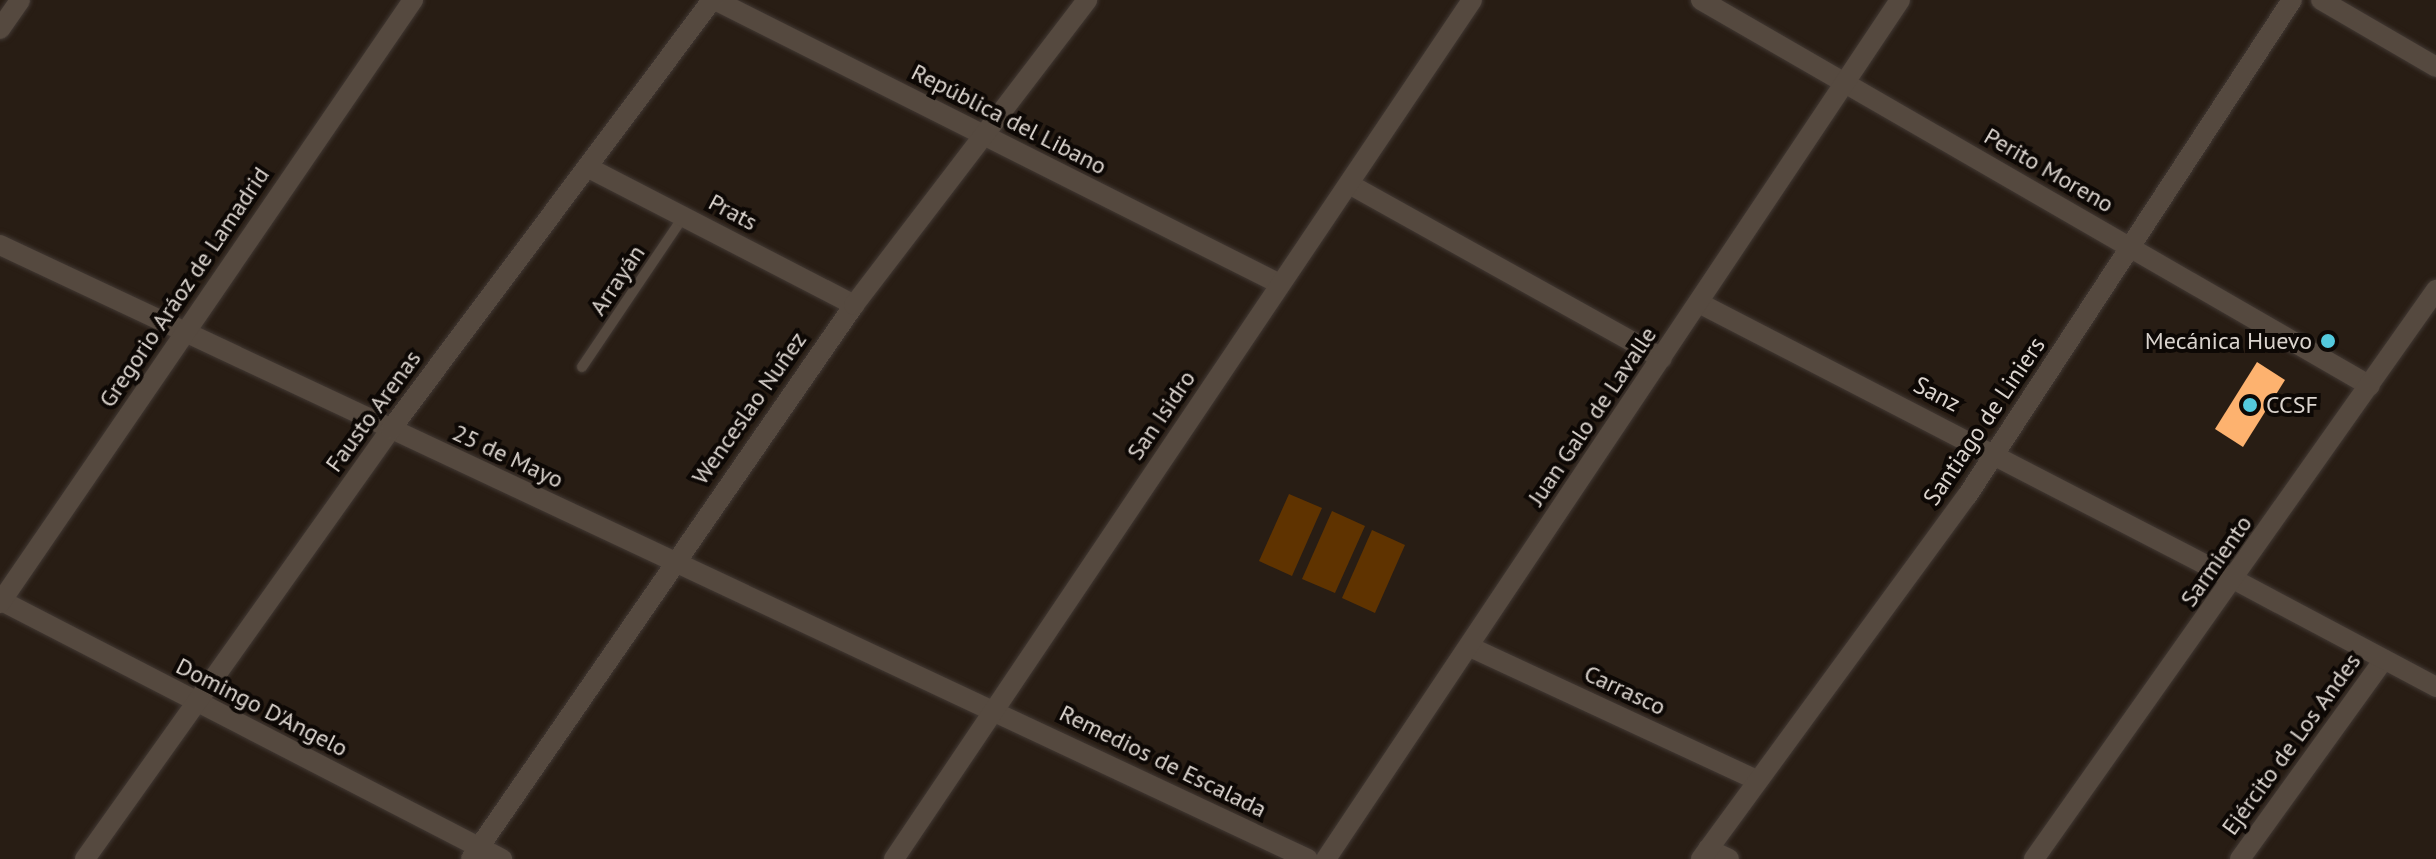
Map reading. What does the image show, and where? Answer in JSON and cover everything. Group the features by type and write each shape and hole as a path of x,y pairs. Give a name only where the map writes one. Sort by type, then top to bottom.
{"street":[{"path":"0,29 20,0"},
{"name":"Gregorio Aráoz de Lamadrid","path":"1,601 413,0"},
{"name":"República del Libano","path":"714,0 1280,284"},
{"name":"Fausto Arenas","path":"85,859 193,702 391,429 714,0"},
{"name":"Wenceslao Nuñez","path":"475,853 672,561 854,305 1087,0"},
{"name":"San Isidro","path":"894,859 1472,0"},
{"name":"Perito Moreno","path":"1701,0 2370,386"},
{"name":"Juan Galo de Lavalle","path":"1326,859 1900,0"},
{"name":"Santiago de Liniers","path":"1704,854 1996,453 2292,0"},
{"path":"2321,0 2436,67"},
{"name":"Prats","path":"587,167 854,305"},
{"path":"1349,184 1662,358"},
{"name":"25 de Mayo","path":"0,245 672,561 996,709"},
{"name":"Sarmiento","path":"2034,859 2235,580 2436,290"},
{"name":"Sanz","path":"1699,303 1996,453 2436,687"},
{"name":"Domingo D'Angelo","path":"1,601 475,853 502,859"},
{"name":"Carrasco","path":"1470,647 1757,780"},
{"name":"Ejército de Los Andes","path":"2240,859 2384,659"},
{"name":"Remedios de Escalada","path":"996,709 1308,859"},
{"path":"1704,854 1729,859"}],"lane":[{"name":"Arrayán","path":"582,367 684,216"}],"shaded area":[{"path":"1289,494 1322,508 1292,576 1259,561"},
{"path":"1332,511 1365,526 1335,593 1302,579"},
{"path":"1372,530 1405,545 1375,613 1342,598"}],"building":[{"name":"CCSF","path":"2257,362 2285,380 2243,447 2215,429"}],"place":[{"name":"Mecánica Huevo","path":"2328,341"},
{"name":"CCSF","path":"2250,405"}]}
